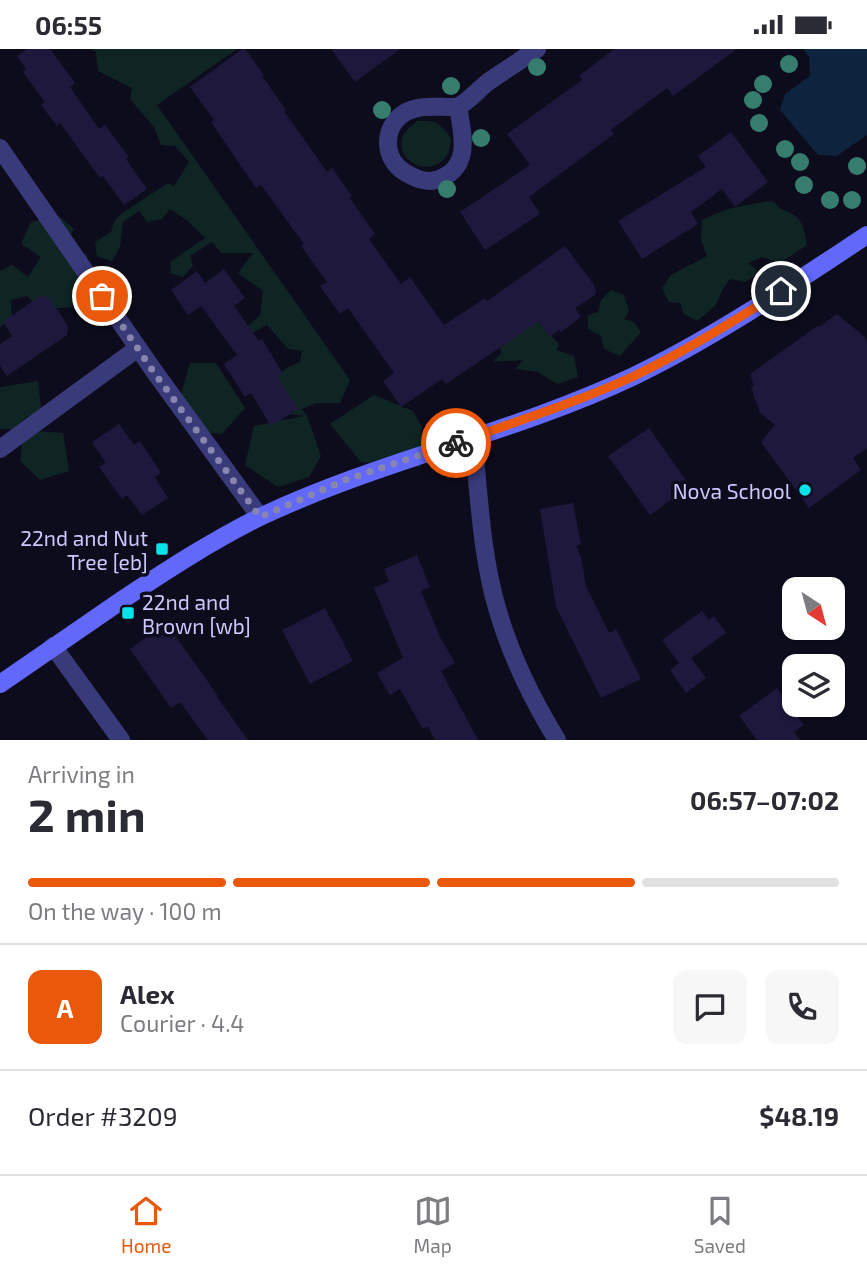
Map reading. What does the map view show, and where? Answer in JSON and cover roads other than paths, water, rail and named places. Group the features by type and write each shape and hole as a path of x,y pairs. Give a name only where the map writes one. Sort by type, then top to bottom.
{"street":[{"path":"458,107 464,144 460,161 449,175 432,181 417,179 398,168 388,150 387,136 396,120 419,107 458,107 487,83 537,49"},
{"path":"0,148 138,348 260,517"},
{"path":"0,684 216,539 348,479 565,405 631,377 741,316 867,235"},
{"path":"0,449 138,348"},
{"path":"473,437 485,553 497,607 530,691 557,740"},
{"path":"54,646 121,740"}],"water":[{"path":"803,49 867,49 867,135 837,156 818,155 780,110 785,94 810,76 809,57"}],"place":[{"name":"Nova School","path":"805,490"},
{"name":"22nd and Nut Tree [eb]","path":"162,549"},
{"name":"22nd and Brown [wb]","path":"128,613"}]}
